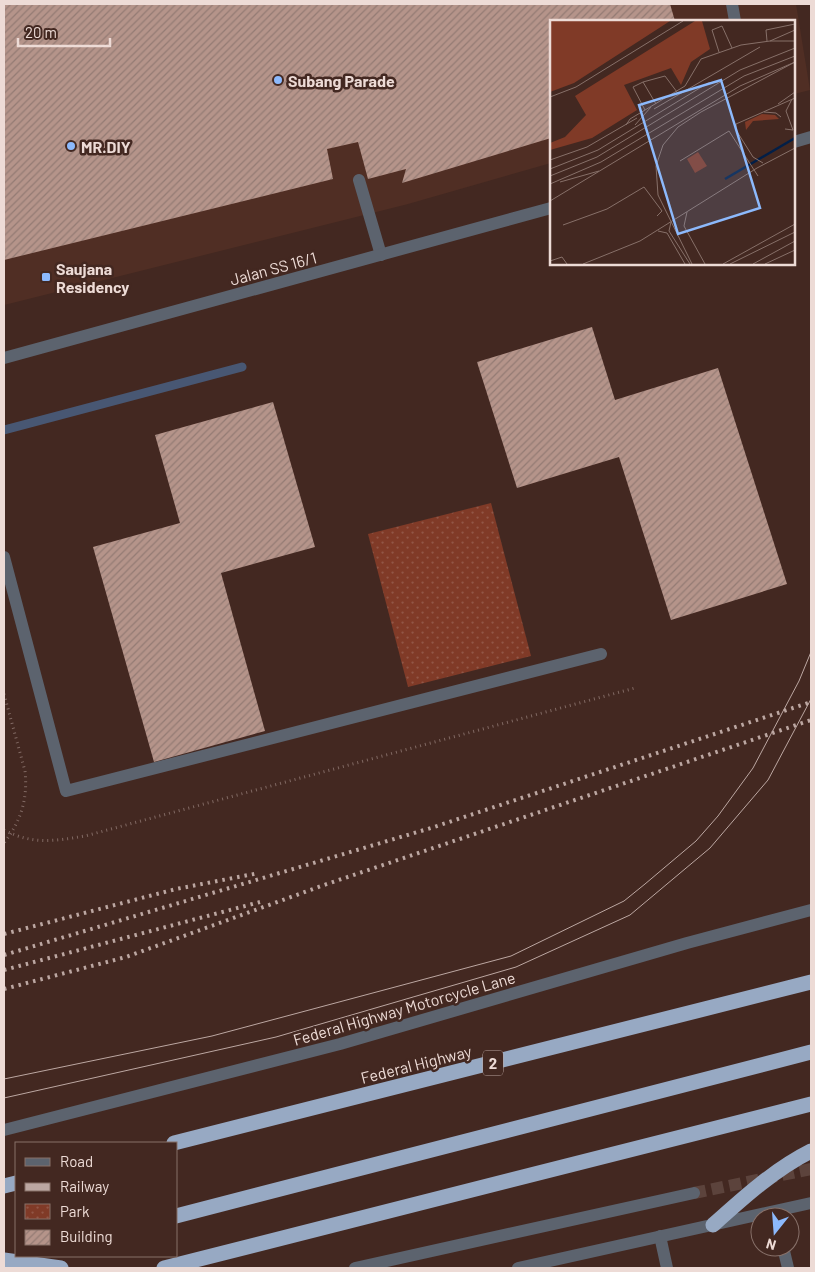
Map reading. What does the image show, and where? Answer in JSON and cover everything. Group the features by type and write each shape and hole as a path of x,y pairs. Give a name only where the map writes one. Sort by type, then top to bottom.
{"highway":[{"name":"Federal Highway","path":"178,1142 811,982"},
{"path":"178,1215 811,1052"},
{"path":"164,1268 811,1104"},
{"path":"713,1225 752,1190 800,1156 811,1151"},
{"path":"4,1260 17,1257"},
{"path":"4,1260 61,1268"}],"street":[{"path":"732,4 735,20"},
{"path":"795,142 811,137"},
{"path":"359,180 381,255"},
{"name":"Jalan SS 16/1","path":"4,358 550,208"},
{"path":"4,557 66,792 601,654"},
{"name":"Federal Highway Motorcycle Lane","path":"4,1130 340,1044 687,943 811,910"},
{"path":"355,1268 694,1193"},
{"path":"798,1207 811,1203"},
{"path":"518,1268 660,1236 750,1219"},
{"path":"660,1236 667,1268"}],"path":[{"path":"4,830 30,840 53,841 84,836 635,688"},
{"path":"4,694 25,771 26,782 23,806 18,822 4,843"}],"shaded area":[{"name":"Subang Parade","path":"4,4 796,4 810,90 795,94 795,20 550,20 550,163 408,204 4,305"}],"green space":[{"path":"491,503 531,656 408,687 368,534"}],"building":[{"name":"Subang Parade","path":"4,4 670,4 675,20 550,20 550,138 402,183 406,169 368,179 358,142 327,149 333,179 4,260"},
{"path":"592,327 615,400 718,368 787,584 671,620 619,457 517,488 477,362"},
{"path":"273,402 315,547 221,573 265,731 154,762 93,547 180,523 155,435"}],"waterway":[{"path":"4,430 242,367"}],"tunnel":[{"path":"694,1193 811,1169"}],"tram line":[{"path":"4,1079 212,1036 511,956 624,901 696,841 718,816 753,768 799,681 811,652"},
{"path":"4,1098 276,1037 516,967 630,915 710,848 768,780 811,699"}],"railway":[{"path":"4,955 431,828 811,702"},
{"path":"4,989 126,957 324,885 811,720"},
{"path":"4,934 176,889 259,873"},
{"path":"4,970 260,902"}],"place":[{"name":"Subang Parade","path":"278,80"},
{"name":"MR.DIY","path":"71,146"},
{"name":"Saujana Residency","path":"46,277"}]}
